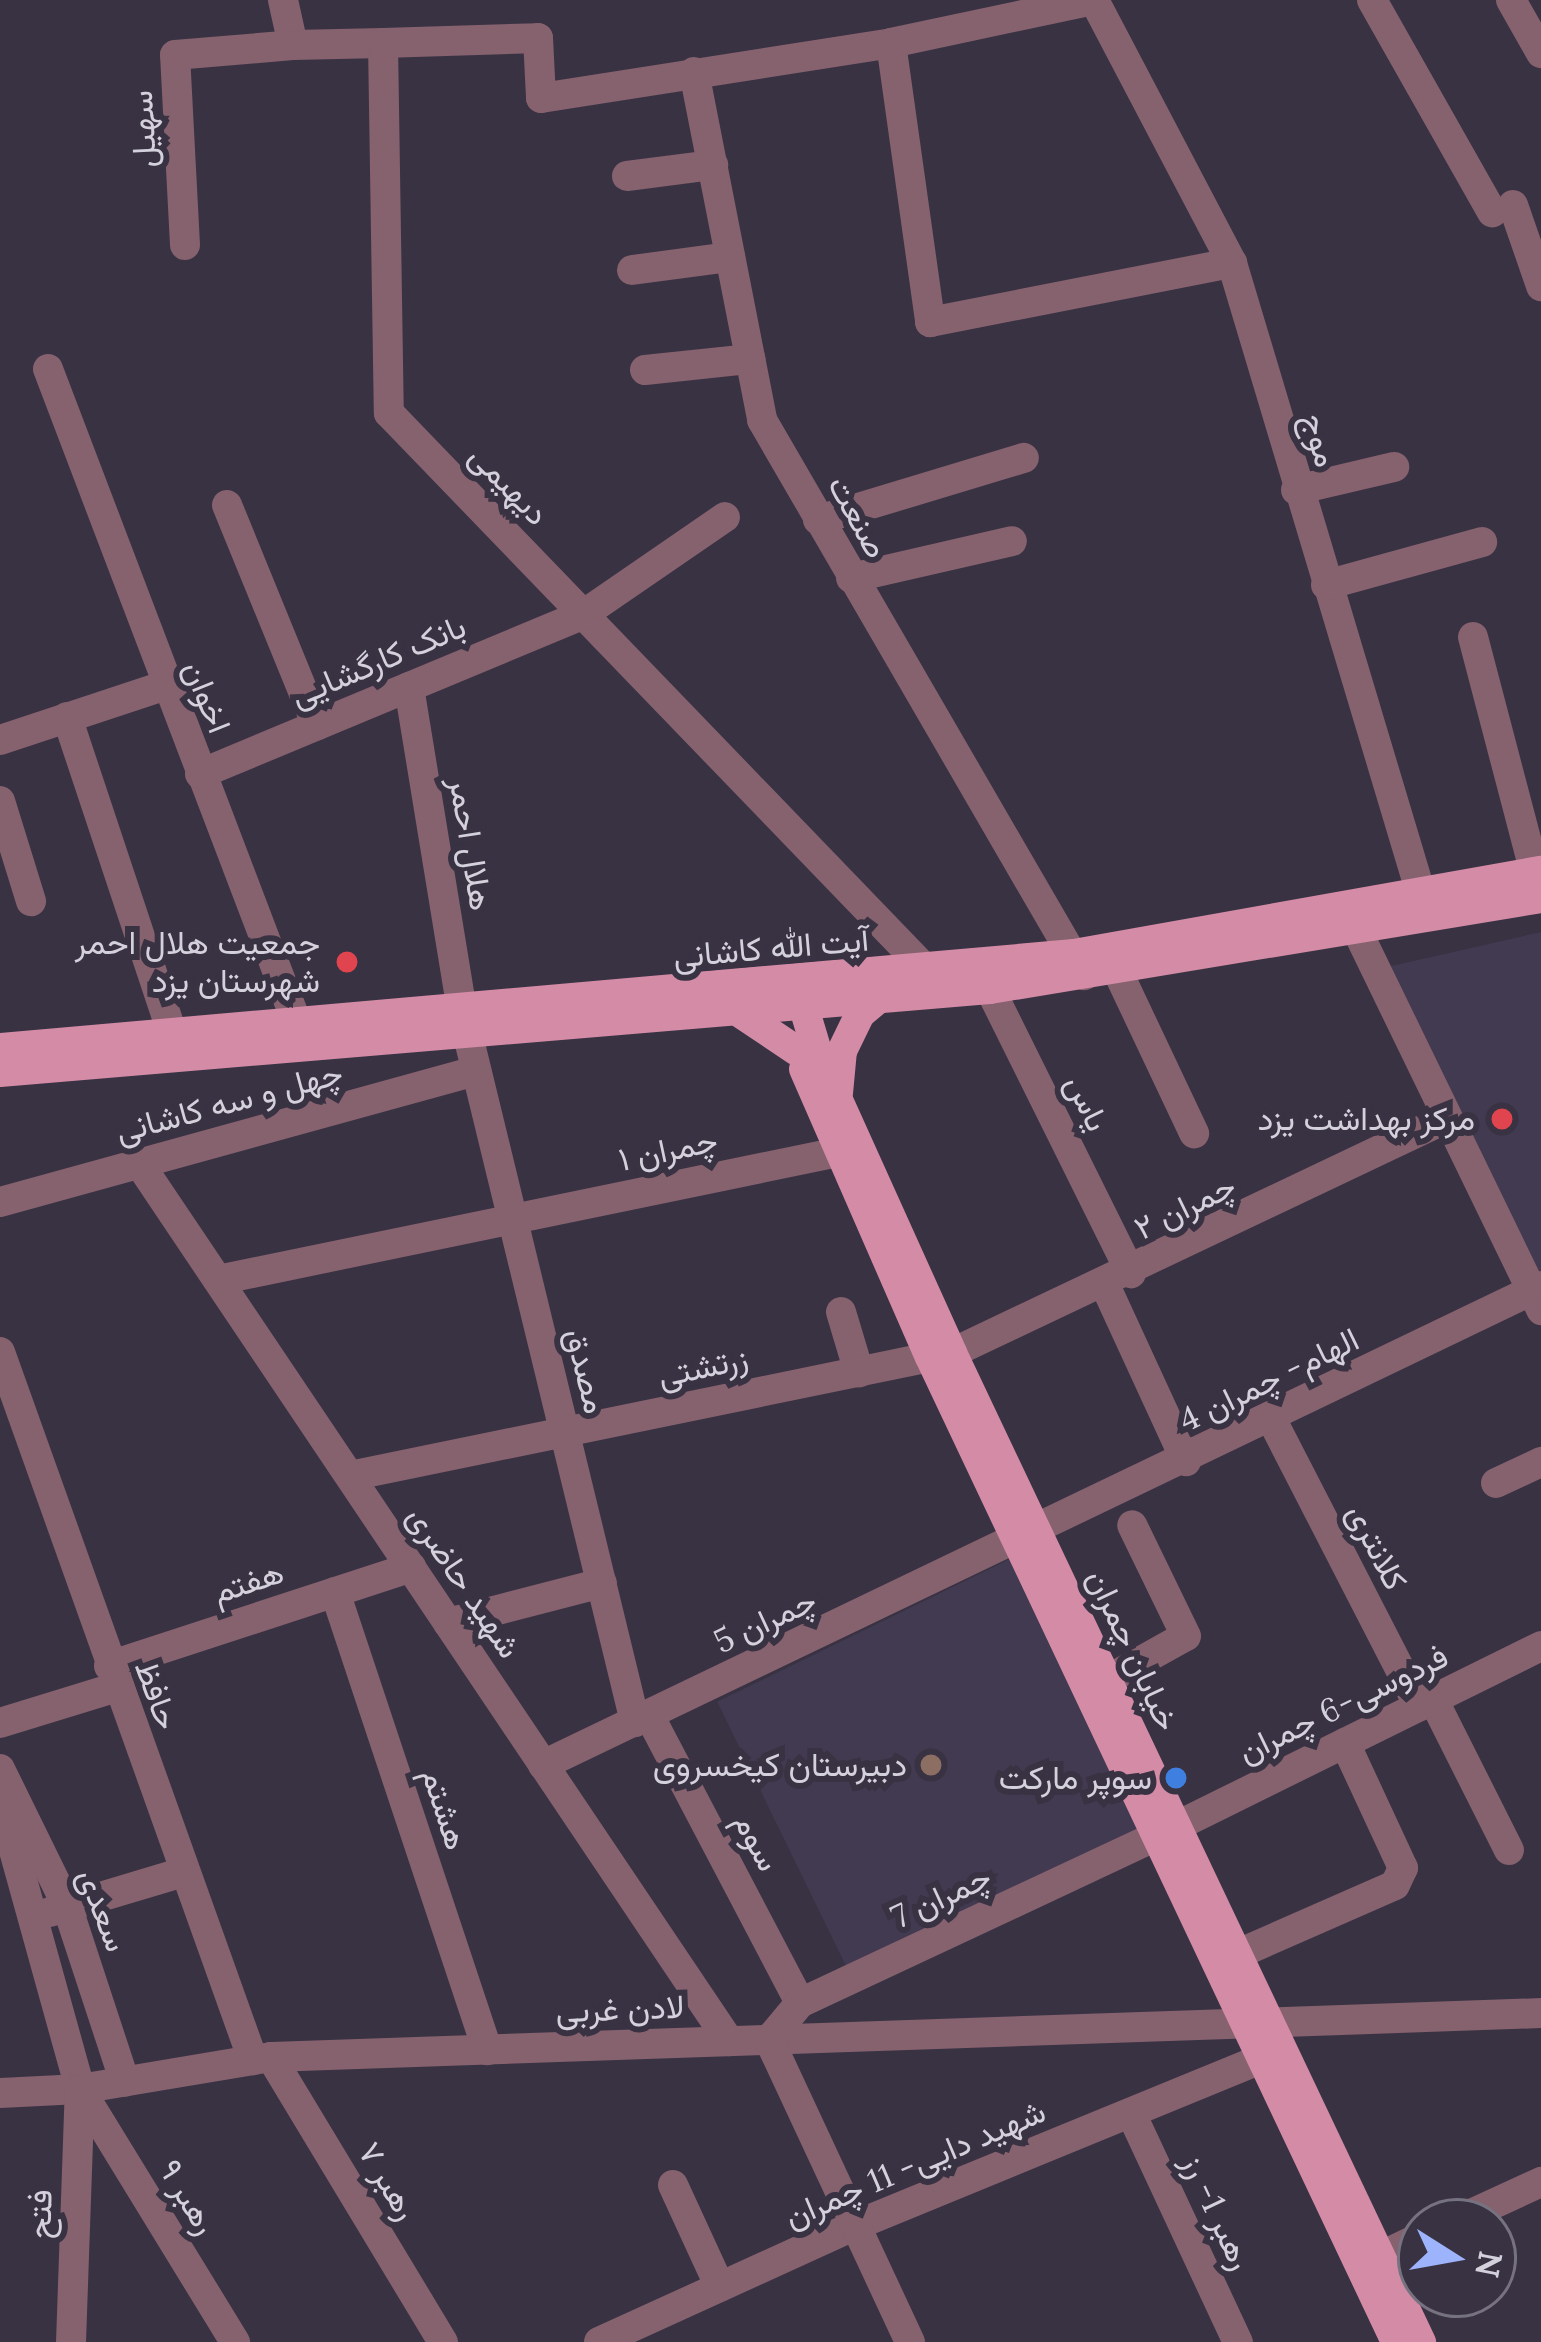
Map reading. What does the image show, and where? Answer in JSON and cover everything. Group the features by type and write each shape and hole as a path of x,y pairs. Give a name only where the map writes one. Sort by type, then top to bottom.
{"main road":[{"name":"آیت الله کاشانی","path":"0,1048 176,1045 302,1036 984,977 1353,922 1540,885"},
{"name":"آیت الله کاشانی","path":"465,1024 742,1014 791,996 880,997 937,981"},
{"name":"خیابان چمران","path":"791,996 797,1051 838,1152 941,1355 1258,2022 1421,2342"},
{"name":"خیابان چمران","path":"791,996 838,1099 941,1355"},
{"path":"838,1099 842,1051 860,1014 880,997"},
{"path":"742,1014 797,1051"},
{"name":"آیت الله کاشانی","path":"0,1072 176,1045"},
{"name":"خیابان چمران","path":"1027,1536 1107,1679 1166,1831 1238,1954 1258,2022 1262,2059 1396,2342"}],"street":[{"path":"283,0 293,45 538,38 542,98 891,43 1094,0"},
{"name":"موج","path":"1094,0 1232,262 1296,490 1426,907"},
{"path":"1372,0 1503,208 1541,286"},
{"path":"1511,0 1541,53"},
{"name":"دیهیمی","path":"383,43 389,413 937,981"},
{"path":"891,43 930,322 1232,262"},
{"name":"سهیل","path":"185,245 175,55 293,45"},
{"name":"صنعت","path":"694,72 762,420 850,578 1096,963 1194,1133"},
{"path":"627,176 713,165"},
{"path":"632,270 730,257"},
{"path":"645,370 750,359"},
{"name":"اخوان","path":"48,369 163,686 302,1036"},
{"path":"818,520 1024,458"},
{"path":"1296,490 1394,467"},
{"path":"227,505 317,725"},
{"name":"بانک کارگشایی","path":"200,774 584,614 725,517"},
{"path":"850,578 1012,541"},
{"path":"1326,585 1482,542"},
{"path":"1473,637 1540,885"},
{"path":"0,740 163,686"},
{"name":"هلال احمر","path":"409,687 465,1024"},
{"path":"67,717 176,1045"},
{"path":"0,801 31,902"},
{"path":"1353,922 1445,1119 1538,1296"},
{"name":"یاس","path":"984,977 1118,1279 1186,1461"},
{"name":"مصدق","path":"465,1024 602,1583 642,1719"},
{"name":"چهل و سه کاشانی","path":"0,1202 476,1071"},
{"name":"چمران ۲","path":"941,1355 1118,1279 1445,1119"},
{"name":"چمران ۱","path":"512,1219 838,1152"},
{"name":"شهید حاضری","path":"139,1163 728,2041"},
{"path":"218,1280 512,1219"},
{"name":"الهام- چمران 4","path":"1027,1536 1538,1296"},
{"path":"841,1312 859,1372"},
{"name":"حافظ","path":"0,1352 12,1433 113,1677 183,1872 262,2059"},
{"name":"زرتشتی","path":"350,1476 941,1355"},
{"name":"کلانتری","path":"1272,1420 1509,1850"},
{"path":"1496,1483 1541,1462"},
{"path":"1107,1679 1186,1636 1132,1526"},
{"name":"چمران 5","path":"544,1766 1027,1536"},
{"name":"هفتم","path":"0,1723 334,1592 410,1567"},
{"path":"448,1623 602,1583"},
{"name":"هشتم","path":"334,1592 488,2050"},
{"name":"فردوسی-6 چمران","path":"1166,1831 1426,1703 1537,1658"},
{"name":"سوم","path":"642,1719 800,2002"},
{"path":"1238,1954 1395,1885 1403,1868 1345,1743"},
{"name":"سعدی","path":"0,1769 68,1906 124,2082"},
{"name":"سعدی","path":"0,1800 80,2090"},
{"name":"چمران 7","path":"770,2039 800,2002 1166,1831"},
{"path":"32,1917 183,1872"},
{"name":"لادن غربی","path":"0,2093 80,2090 262,2059 1541,2013"},
{"path":"770,2039 910,2342"},
{"name":"رهبر ۷","path":"262,2059 443,2342"},
{"name":"شهید دایی- 11 چمران","path":"598,2342 854,2227 1262,2059"},
{"name":"فتح","path":"71,2342 80,2090"},
{"name":"رهبر ۹","path":"80,2090 235,2342"},
{"name":"رهبر 1- رز","path":"1131,2113 1238,2342"},
{"path":"1506,2198 1541,2182"},
{"path":"674,2185 720,2287"},
{"path":"1381,2256 1397,2248"}],"shaded area":[{"name":"مرکز بهداشت یزد","path":"1541,932 1541,1271 1539,1272 1387,967"},
{"name":"دبیرستان کیخسروی","path":"1012,1558 1144,1828 849,1971 717,1702"}],"place":[{"name":"جمعیت هلال احمر شهرستان یزد","path":"347,962"},
{"name":"مرکز بهداشت یزد","path":"1502,1119"},
{"name":"دبیرستان کیخسروی","path":"931,1765"},
{"name":"سوپر مارکت","path":"1176,1778"}]}
